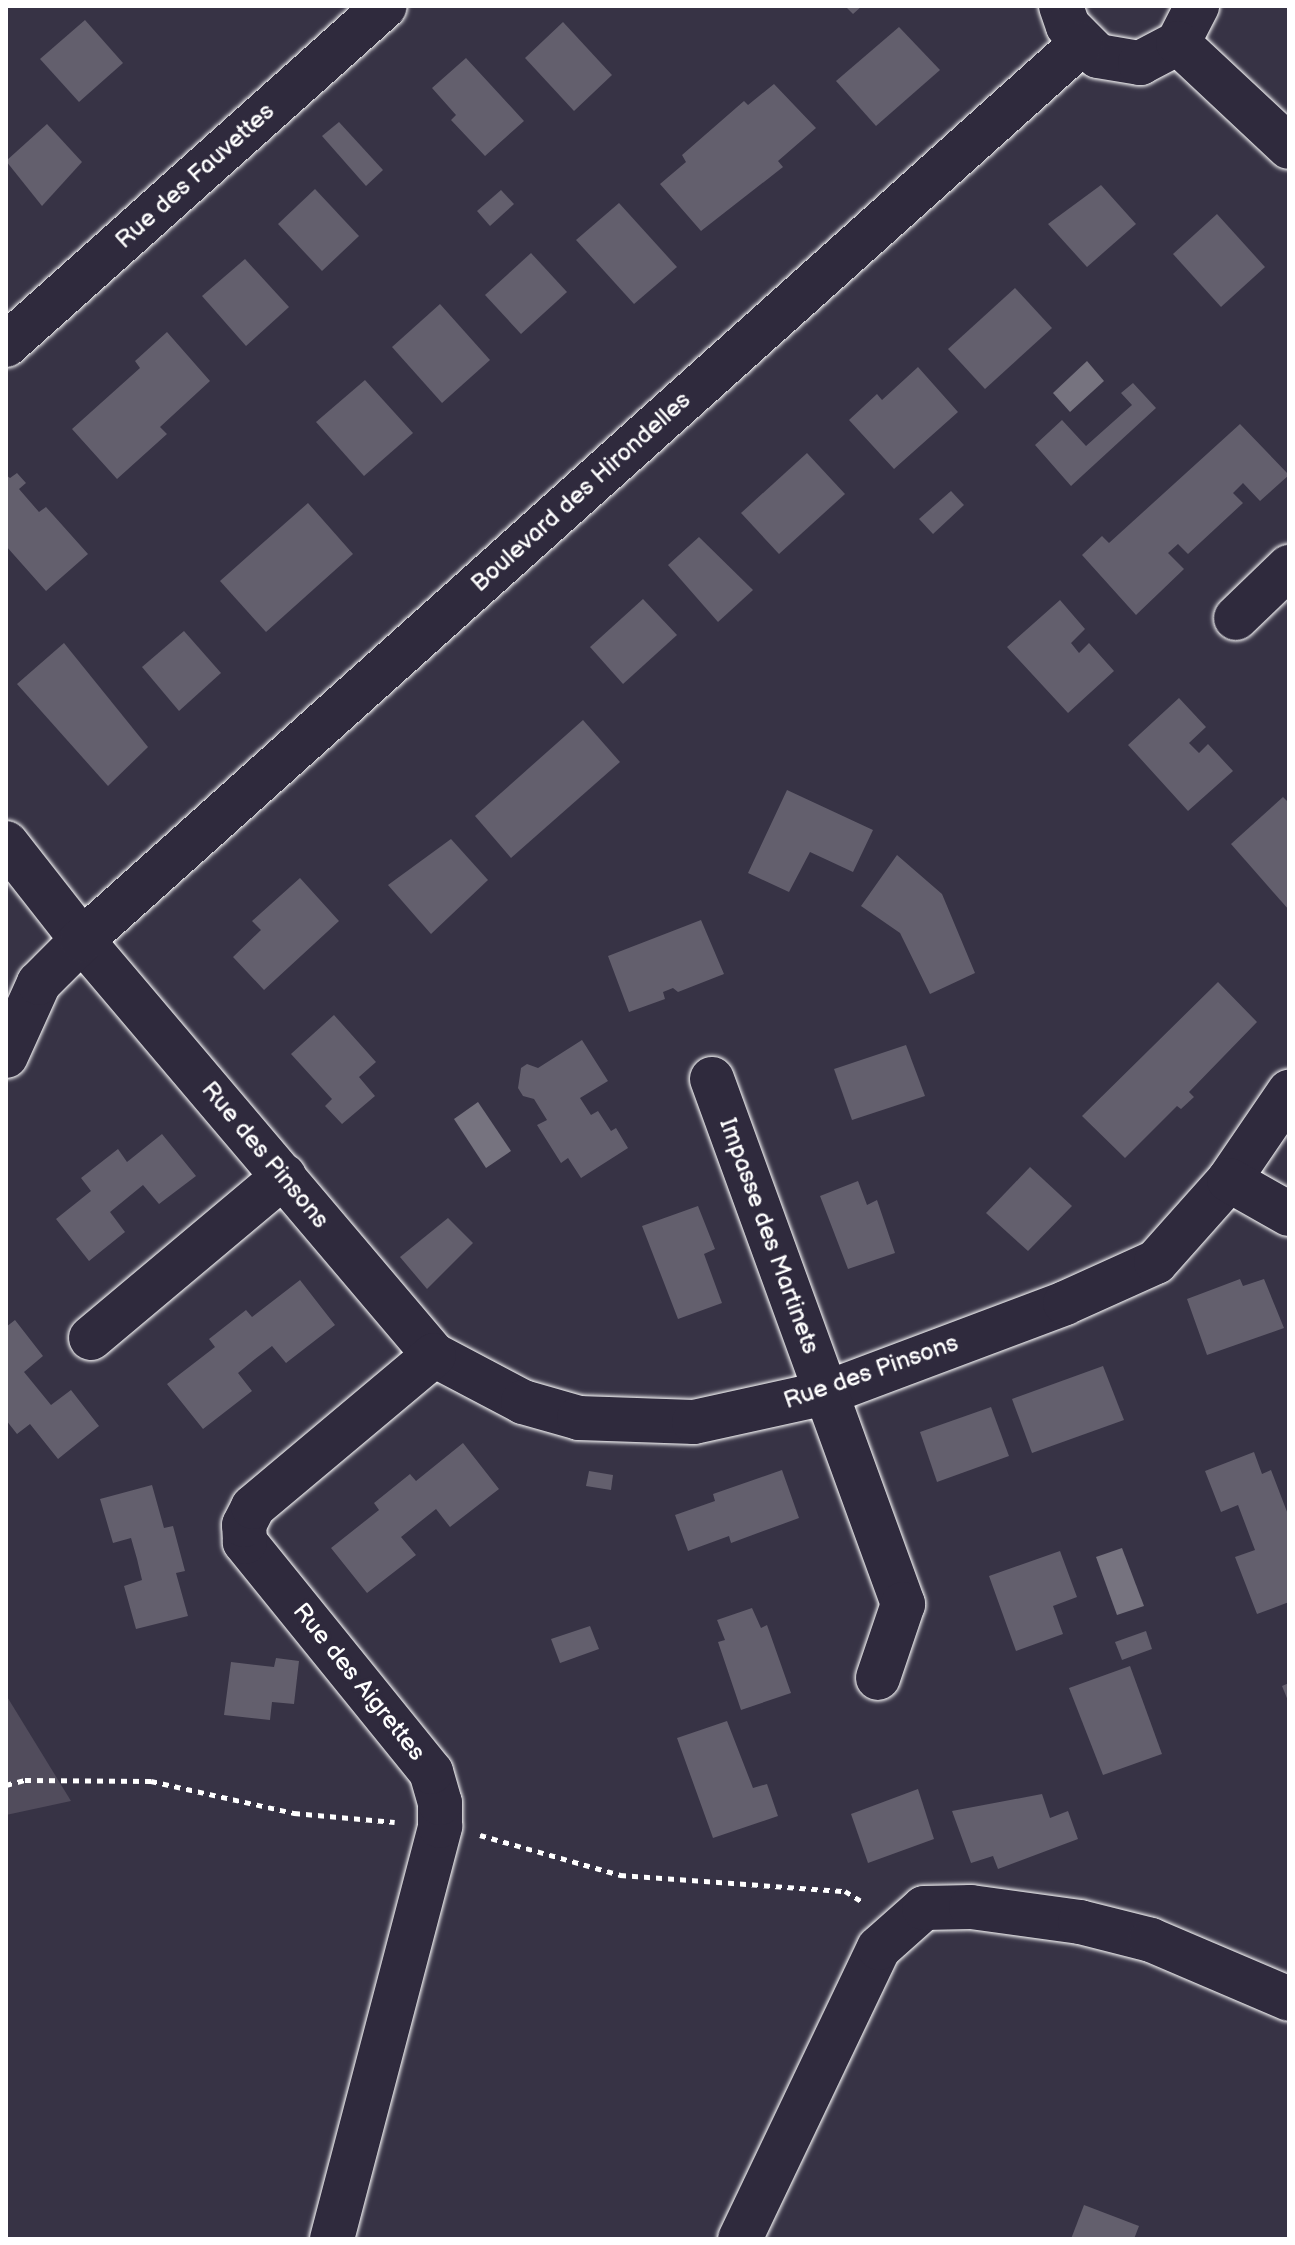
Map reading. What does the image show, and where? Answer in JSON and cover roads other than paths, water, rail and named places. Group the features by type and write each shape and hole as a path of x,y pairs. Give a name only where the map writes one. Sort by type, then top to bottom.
{"street":[{"name":"Rue des Fauvettes","path":"6,345 385,6"},
{"path":"1071,25 1108,60 1140,63 1188,24 1289,147"},
{"name":"Boulevard des Hirondelles","path":"6,1056 39,983 82,940 1071,25"},
{"path":"1236,618 1289,567"},
{"name":"Rue des Pinsons","path":"6,843 82,940 434,1355 523,1402 579,1418 694,1422 826,1393 1065,1303 1156,1262 1229,1180 1289,1092"},
{"name":"Impasse des Martinets","path":"712,1079 903,1604 878,1678"},
{"path":"91,1338 284,1176"},
{"path":"1229,1180 1289,1214"},
{"name":"Rue des Aigrettes","path":"332,2239 440,1826 440,1803 431,1772 245,1542 244,1525 253,1507 434,1355"},
{"path":"740,2239 879,1948 899,1925 924,1908 971,1907 1080,1922 1151,1940 1289,1999"}]}
